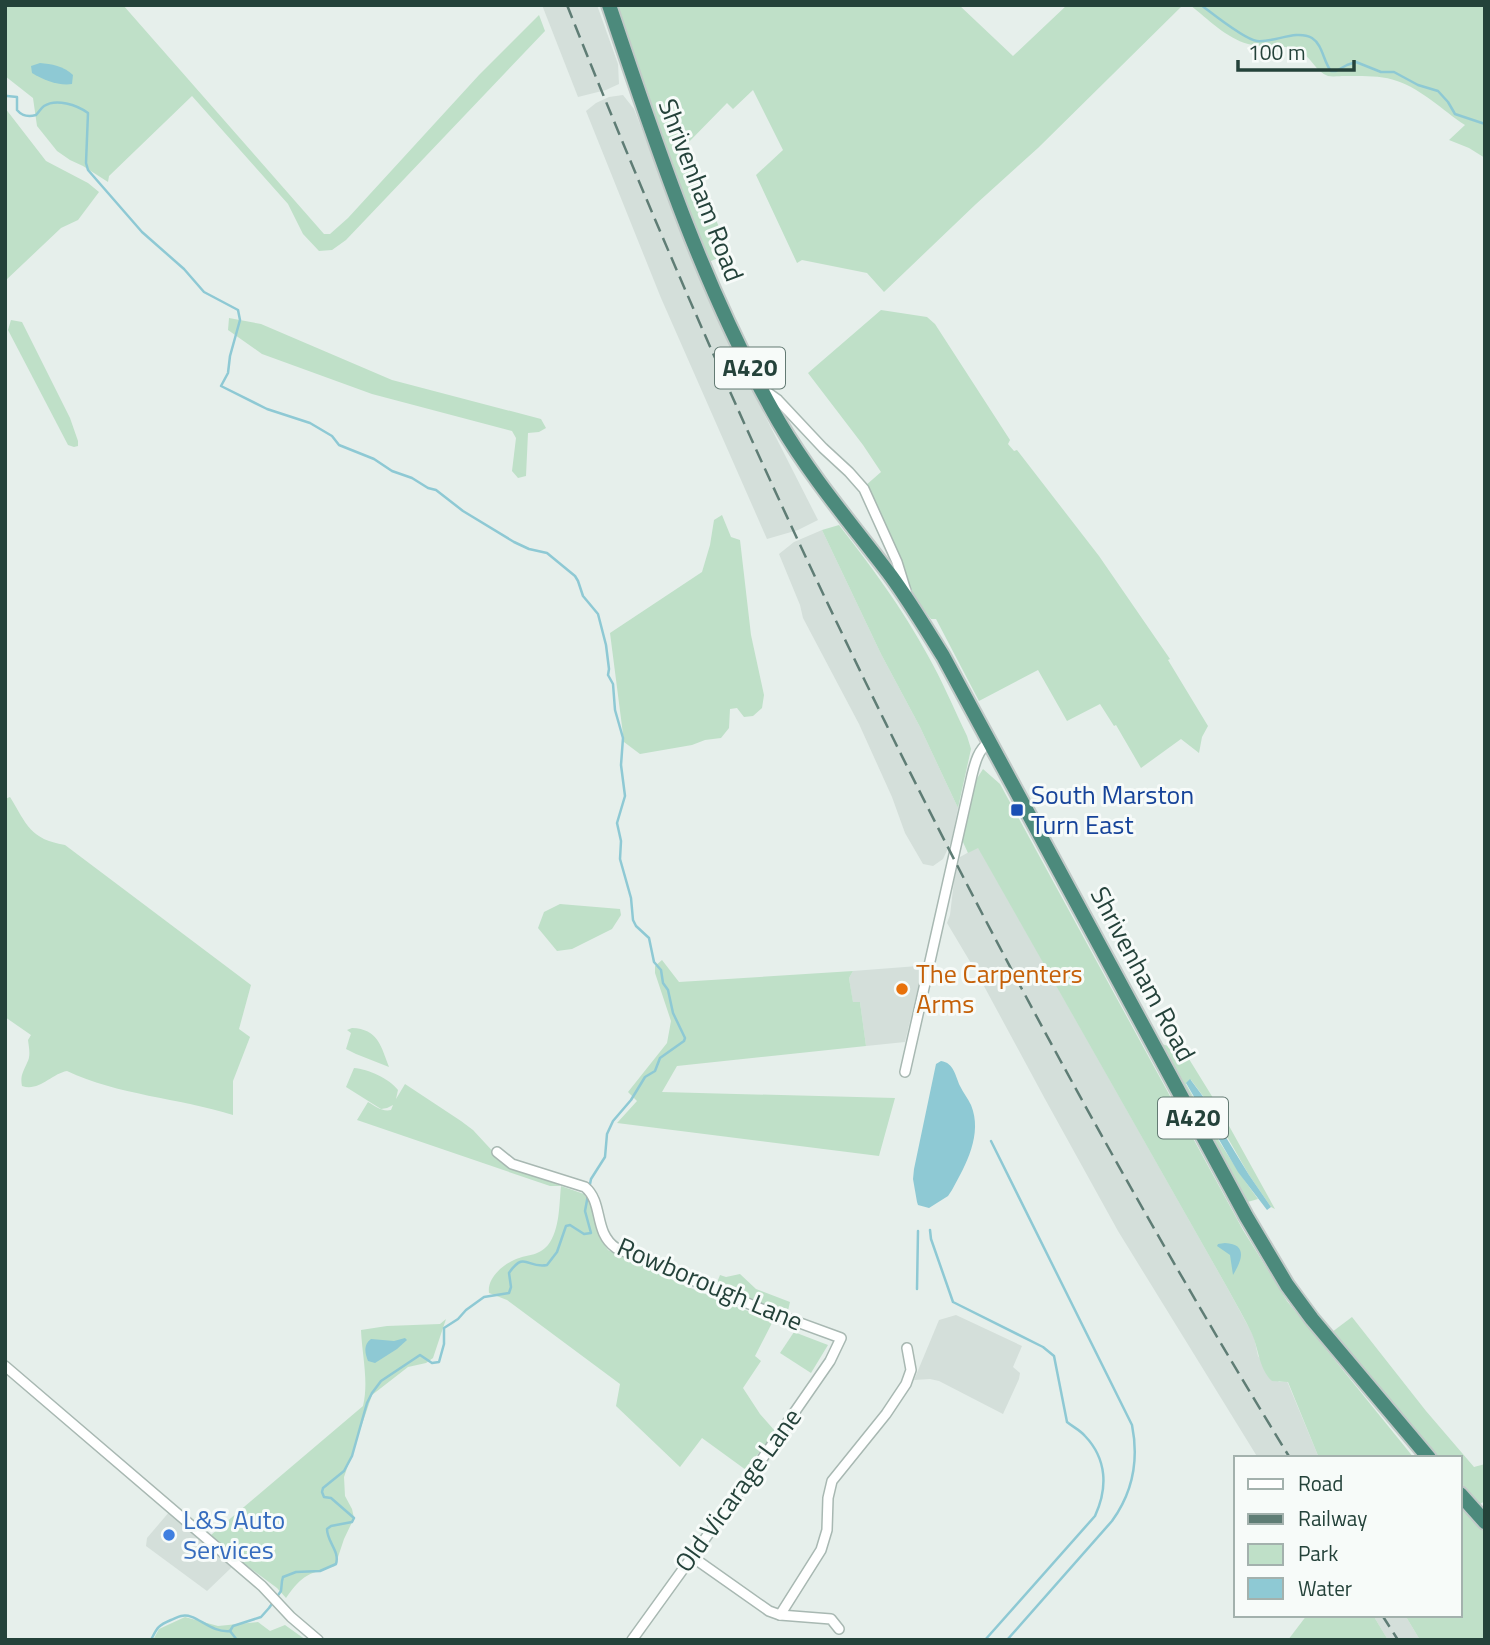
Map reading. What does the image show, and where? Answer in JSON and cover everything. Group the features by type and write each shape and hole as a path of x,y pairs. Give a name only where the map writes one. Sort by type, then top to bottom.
{"highway":[{"name":"Shrivenham Road","path":"609,5 677,203 722,310 760,387 811,471 909,601 943,656 1280,1274 1312,1319 1427,1456"},
{"path":"1462,1496 1485,1522"}],"street":[{"name":"Shrivenham Road","path":"760,387 778,400 864,489 897,562 909,601"},
{"path":"905,1072 972,775 979,754 989,742"},
{"name":"Rowborough Lane","path":"497,1152 512,1164 588,1189 603,1233 616,1248 759,1308 841,1338"},
{"name":"Old Vicarage Lane","path":"632,1640 830,1361 841,1338"},
{"path":"780,1615 821,1550 827,1530 828,1498 832,1481 880,1422 906,1384 911,1370 906,1348"},
{"path":"5,1366 272,1595 291,1617 318,1640"},
{"path":"691,1556 762,1606 780,1615 831,1619 839,1629"}],"shaded area":[{"path":"542,5 597,5 618,64 619,84 578,97"},
{"path":"623,95 634,109 687,244 723,326 818,520 798,530 767,539 661,298 586,111 609,97"},
{"path":"822,530 958,808 951,842 943,859 933,866 923,864 905,833 859,724 803,618 779,554 794,542"},
{"path":"978,847 1228,1289 1254,1337 1258,1356 1279,1382 1287,1381 1318,1456 1257,1456 1118,1231 947,923 960,857"},
{"path":"923,967 905,1042 866,1046 860,1002 853,1003 849,978 853,971"},
{"path":"956,1315 1022,1346 1013,1367 1020,1373 1019,1379 1003,1414 939,1381 914,1380 939,1320"},
{"path":"170,1511 232,1567 207,1591 146,1546 147,1538"},
{"path":"1374,1617 1406,1617 1420,1640 1388,1640"}],"green space":[{"path":"5,5 123,5 324,234 330,234 348,218 479,75 539,15 545,31 346,240 332,250 319,251 303,234 288,204 192,96 109,176 108,182 57,151 37,126 33,98 5,76"},
{"path":"614,5 959,5 1013,56 1067,5 1183,5 1038,148 884,292 867,273 802,260 797,263 756,175 783,150 753,90 733,109 727,103 684,147 730,252 709,262 654,123"},
{"path":"1190,5 1485,5 1485,158 1449,140 1465,125 1406,85 1378,77 1328,76 1300,51 1240,41 1218,28"},
{"path":"5,108 46,161 88,183 99,192 78,220 61,228 5,281"},
{"path":"881,310 927,317 935,324 1010,440 1008,444 1014,451 1017,450 1099,556 1170,659 1168,660 1208,726 1202,737 1199,753 1181,739 1141,768 1116,725 1114,726 1100,704 1067,721 1038,670 979,701 936,619 931,619 913,595 865,486 881,472 808,373"},
{"path":"229,318 261,324 392,380 541,419 546,428 528,433 526,476 518,478 512,471 516,438 512,431 372,394 262,354 228,330"},
{"path":"11,320 22,322 70,418 78,446 68,445 8,330"},
{"path":"722,515 731,537 740,540 751,635 764,695 762,708 753,716 744,717 737,708 730,709 729,728 721,738 640,754 624,742 610,633 702,572 714,520"},
{"path":"839,525 886,588 917,637 967,736 971,749 958,808 822,530"},
{"path":"983,769 1000,784 1243,1230 1287,1301 1412,1456 1318,1456 1288,1382 1272,1381 1268,1376 1252,1334 1240,1312 978,848 968,853 962,840 976,780"},
{"path":"10,797 37,835 65,845 251,985 239,1029 250,1037 233,1081 233,1115 106,1086 67,1071 34,1087 22,1086 21,1079 29,1058 28,1040 31,1035 5,1017 5,799"},
{"path":"560,904 620,909 621,915 612,929 572,949 557,951 538,928 544,912"},
{"path":"662,960 679,982 853,971 849,978 853,1002 860,1002 866,1046 677,1066 662,1092 895,1098 879,1156 617,1123 637,1101 628,1092 667,1043 671,1021 655,973 655,966"},
{"path":"352,1028 373,1035 381,1046 389,1067 346,1049 351,1033 347,1030"},
{"path":"1162,1044 1177,1049 1189,1059 1275,1209 1249,1175 1206,1100 1191,1080 1186,1084 1229,1157 1258,1199 1244,1203 1163,1052"},
{"path":"354,1068 372,1072 390,1082 398,1090 396,1099 405,1084 473,1130 498,1157 561,1186 550,1186 357,1120 368,1102 380,1108 346,1087"},
{"path":"561,1186 584,1194 591,1205 600,1238 608,1250 688,1287 773,1321 755,1356 761,1361 743,1388 775,1431 746,1470 702,1438 680,1467 616,1406 620,1384 507,1300 489,1293 490,1283 504,1266 518,1258 540,1252 548,1245 557,1224"},
{"path":"740,1274 756,1289 790,1302 787,1315 716,1285 720,1275 726,1277"},
{"path":"1352,1317 1474,1467 1485,1464 1485,1501 1480,1504 1462,1484 1462,1456 1437,1456 1332,1332"},
{"path":"446,1319 433,1358 426,1363 408,1367 372,1395 344,1477 345,1496 354,1518 335,1566 307,1576 286,1598 211,1535 363,1406 365,1378 361,1330 440,1324"},
{"path":"794,1332 828,1345 811,1373 780,1353"},
{"path":"1462,1506 1485,1531 1485,1640 1420,1640 1406,1617 1462,1617"},
{"path":"185,1617 218,1626 258,1622 270,1631 285,1625 306,1640 153,1640 159,1629"},
{"path":"1305,1617 1374,1617 1388,1640 1288,1640"}],"water":[{"path":"40,63 66,69 73,75 72,84 51,82 32,73 31,66"},
{"path":"941,1061 949,1064 953,1070 971,1105 975,1127 967,1160 952,1190 948,1196 929,1208 918,1205 913,1179 936,1064"},
{"path":"1190,1079 1213,1110 1219,1126 1271,1207 1267,1210 1238,1172 1186,1083"},
{"path":"1233,1244 1241,1254 1233,1275 1230,1255 1217,1246"},
{"path":"405,1338 407,1340 397,1349 375,1363 368,1361 366,1346 371,1339 394,1341"}],"waterway":[{"path":"1201,5 1252,40 1264,41 1299,35 1312,38 1331,71 1356,62 1381,72 1394,72 1418,85 1438,91 1455,114 1485,124"},
{"path":"5,95 17,97 17,110 26,116 36,115 44,106 54,103 72,105 88,113 88,170 142,232 184,269 204,292 238,310 240,320 228,373 221,386 267,409 310,423 332,436 339,445 436,490 463,511 514,542 547,553 575,576 583,596 598,614 606,645 608,675 613,684 615,710 623,738 621,765 625,796 617,823 621,841 620,859 631,898 633,920 649,938 654,962 661,970 673,1013 685,1038 660,1058 655,1071 645,1077 631,1100 613,1121 607,1134 605,1157 591,1179 589,1189"},
{"path":"991,1141 1132,1425 1135,1451 1133,1475 1125,1499 1112,1521 1007,1640"},
{"path":"230,1631 233,1626 261,1617 281,1591 283,1577 296,1572 320,1571 336,1564 336,1555 327,1529 352,1522 354,1518 331,1498 324,1497 322,1492 323,1488 344,1471 352,1456 367,1403 381,1381 420,1355 432,1363 439,1362 444,1344 444,1328 484,1297 509,1293 509,1273 514,1266 523,1261 540,1266 547,1265 557,1252 566,1226 570,1225 584,1234 591,1233 585,1211 588,1195"},
{"path":"930,1230 953,1302 1043,1347 1054,1356 1067,1422 1092,1445 1098,1454 1103,1474 1102,1495 1095,1516 985,1640"},
{"path":"917,1289 918,1231"},
{"path":"151,1640 160,1626 178,1617 187,1616 216,1629 230,1631 237,1640"}],"railway":[{"path":"567,5 724,379 897,747 1086,1107 1186,1284 1289,1456"},
{"path":"1383,1617 1398,1640"}],"place":[{"name":"South Marston Turn East","path":"1017,810"},
{"name":"The Carpenters Arms","path":"902,989"},
{"name":"L&S Auto Services","path":"169,1535"}]}
